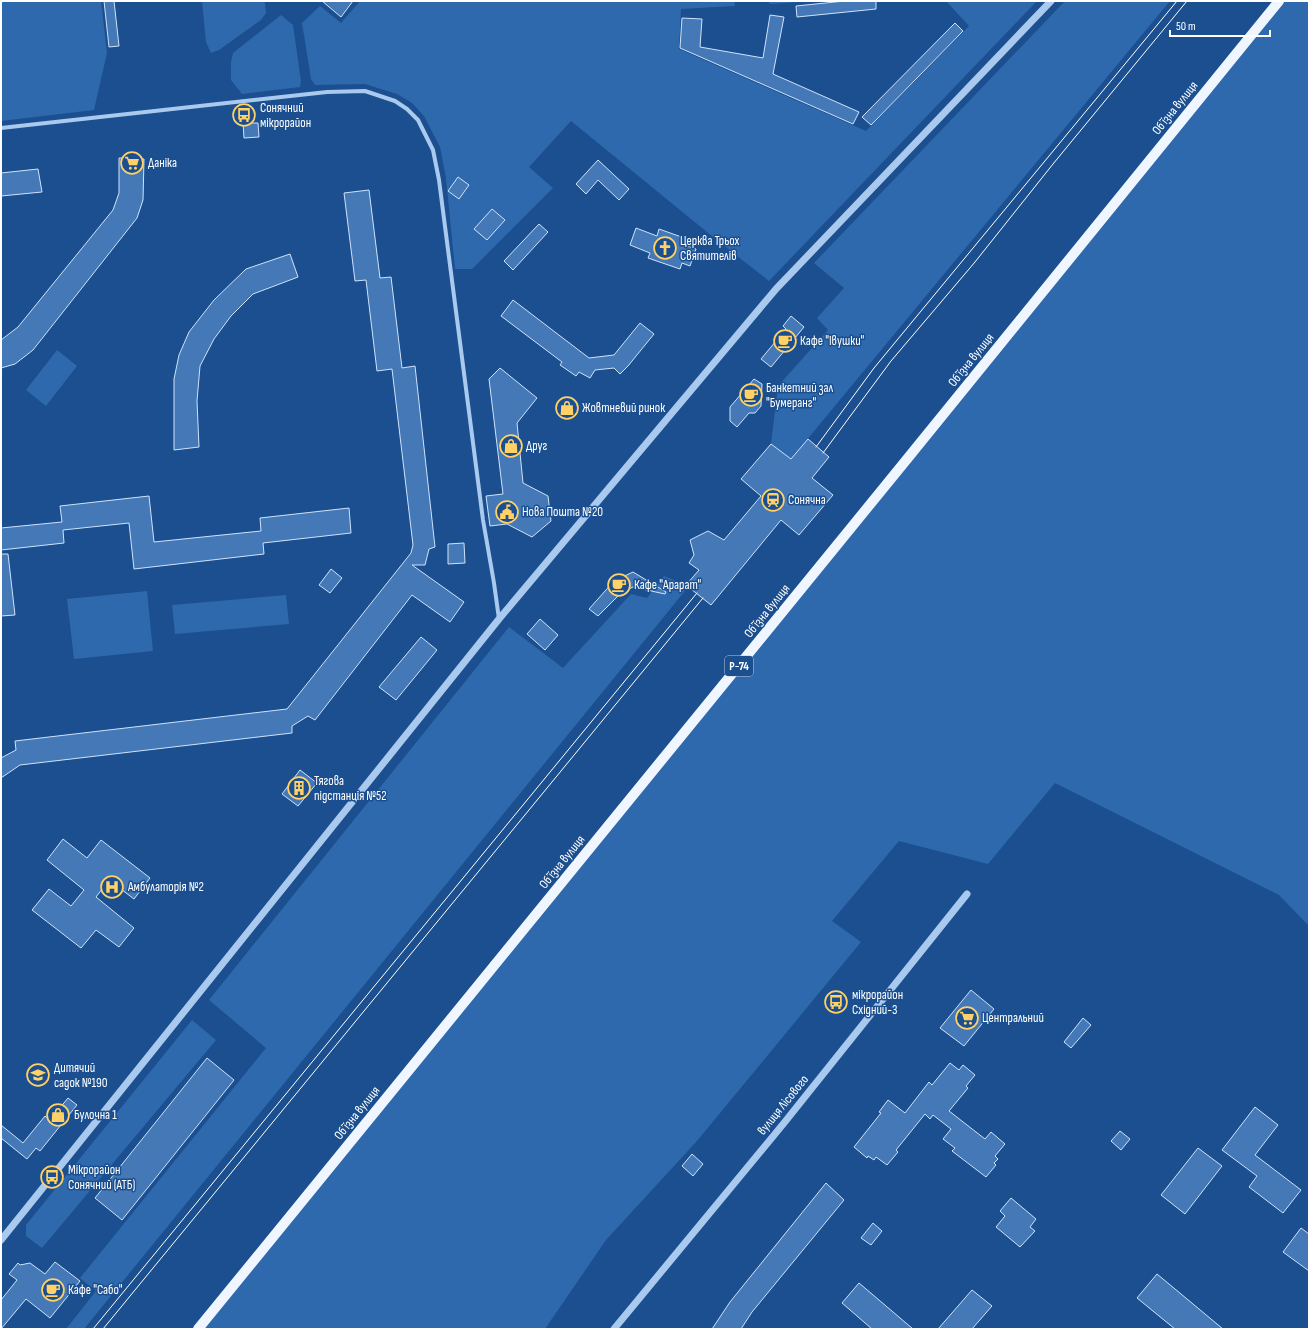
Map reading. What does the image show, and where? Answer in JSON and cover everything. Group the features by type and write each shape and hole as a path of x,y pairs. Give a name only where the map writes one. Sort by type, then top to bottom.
{"main road":[{"name":"Обʼїзна вулиця","path":"198,1329 894,477 1279,1"}],"street":[{"path":"1,1240 499,619 776,289 1051,1"},
{"path":"1,128 327,92 365,91 395,101 407,109 418,120 433,150 439,180 483,520 499,619"},
{"name":"вулиця Лісового","path":"614,1329 784,1124 967,894"}],"shaded area":[{"path":"1,1 101,1 107,53 94,110 1,121"},
{"path":"202,1 263,1 265,3 266,13 261,20 219,50 211,53 206,42"},
{"path":"360,1 734,1 735,6 681,9 679,49 866,131 969,26 946,1 1037,1 769,281 571,121 529,167 553,188 472,269 455,269 446,178 440,147 424,116 412,103 397,94 365,84 315,85 311,79 302,23 320,6 341,23"},
{"path":"768,1 816,1 770,4"},
{"path":"1065,1 1170,1 791,459 771,444 778,386 828,330 817,318 844,288 814,263"},
{"path":"1279,1 1309,1 1309,926 1279,895 1055,783 988,864 899,841 832,921 861,942 697,1141 606,1240 545,1329 198,1329"},
{"path":"281,15 293,25 301,81 300,87 242,94 231,80 231,62 233,53"},
{"path":"57,350 77,366 46,406 26,390"},
{"path":"664,576 686,585 684,592 84,1329 66,1329 96,1291 80,1278 266,1048 209,1000 509,627 563,668 631,594 647,598"},
{"path":"147,591 153,651 74,659 67,599"},
{"path":"286,595 289,624 175,634 172,605"},
{"path":"192,1020 216,1040 42,1248 26,1236 26,1225"}],"building":[{"path":"104,1 114,1 119,46 109,47"},
{"path":"322,1 353,1 341,17"},
{"path":"845,1 876,1 876,9 797,17 796,6"},
{"path":"770,15 784,17 773,74 859,112 853,124 680,48 682,18 702,19 700,47 763,58"},
{"path":"955,23 963,31 871,125 862,117"},
{"path":"243,123 258,123 259,137 244,138"},
{"path":"119,158 144,159 143,200 137,218 33,350 15,364 1,368 1,340 18,327 113,210 119,193"},
{"path":"598,160 629,189 619,200 598,180 586,194 576,184"},
{"path":"38,169 42,192 1,196 1,173"},
{"path":"458,177 469,185 459,199 448,191"},
{"path":"369,190 380,278 391,277 402,368 415,366 435,547 429,549 425,565 412,565 464,602 450,622 412,595 315,720 308,716 292,726 292,733 20,765 1,778 1,758 16,750 15,741 287,709 411,553 413,545 392,369 377,371 366,280 355,281 344,193"},
{"path":"492,209 505,220 487,240 474,229"},
{"path":"539,224 548,232 513,270 504,261"},
{"name":"Церква Трьох Святителів","path":"636,228 657,236 659,229 690,240 688,246 696,249 690,266 682,263 680,269 648,258 650,253 630,245"},
{"path":"290,254 298,277 253,294 231,316 214,339 200,366 197,401 199,447 174,450 174,379 179,355 189,332 214,300 246,269"},
{"path":"513,300 589,358 614,355 640,323 654,334 620,374 614,368 595,370 590,378 579,372 576,376 560,365 562,362 501,316"},
{"path":"791,316 804,327 771,367 761,359 786,329 783,326"},
{"path":"500,368 537,398 517,423 523,483 548,496 551,521 532,537 507,524 490,526 486,496 503,494 489,379"},
{"name":"Банкетний зал \"Бумеранг\"","path":"754,379 762,384 761,406 755,413 749,413 737,427 730,421 730,407"},
{"path":"808,439 829,457 812,478 833,495 799,535 781,520 711,605 686,585 699,570 689,563 694,555 690,540 708,531 724,540 761,496 741,479 771,444 791,459"},
{"path":"149,496 154,542 261,531 260,518 349,508 351,533 263,543 264,554 134,569 129,523 63,530 64,543 1,550 1,528 62,522 60,506"},
{"path":"464,543 465,563 448,564 448,544"},
{"path":"1,554 8,554 15,615 1,616"},
{"path":"331,569 342,578 330,593 319,585"},
{"path":"633,572 666,592 665,594 633,587 621,593 598,616 589,609 614,581"},
{"path":"540,619 558,635 545,650 527,634"},
{"path":"421,637 437,650 396,700 379,687"},
{"name":"Тягова підстанція №52","path":"300,770 317,783 298,806 282,794"},
{"path":"63,839 87,858 101,840 150,878 134,899 109,880 96,897 134,928 119,947 96,930 81,948 32,910 49,889 71,906 84,890 47,860"},
{"name":"Центральний","path":"971,990 994,1009 964,1046 940,1028"},
{"path":"1083,1018 1091,1025 1071,1048 1064,1042"},
{"path":"207,1058 234,1080 122,1220 95,1198"},
{"path":"950,1063 959,1070 963,1065 975,1075 966,1086 968,1088 949,1111 985,1139 991,1132 1005,1144 995,1156 998,1159 994,1163 996,1165 986,1177 952,1151 955,1148 943,1139 951,1129 933,1115 930,1119 925,1114 896,1150 898,1152 887,1165 876,1157 874,1160 868,1156 867,1158 854,1147 881,1113 879,1112 888,1100 905,1113 929,1082 932,1085"},
{"path":"68,1098 77,1105 40,1151 36,1148 27,1159 1,1138 1,1125 23,1143 45,1116 50,1120"},
{"path":"1255,1107 1278,1125 1255,1155 1301,1190 1283,1213 1249,1187 1257,1176 1222,1150"},
{"path":"1120,1131 1130,1139 1121,1150 1111,1141"},
{"path":"1198,1148 1222,1166 1185,1214 1161,1195"},
{"path":"692,1154 703,1164 693,1176 682,1166"},
{"path":"826,1183 844,1200 752,1312 741,1329 712,1329 730,1302"},
{"path":"1011,1198 1036,1219 1030,1227 1035,1231 1020,1247 996,1227 1005,1216 1000,1211"},
{"path":"873,1223 882,1231 871,1245 861,1238"},
{"path":"1301,1228 1309,1234 1309,1271 1283,1252"},
{"path":"55,1262 80,1281 50,1318 26,1299 1,1329 1,1300 17,1280 9,1274 18,1263 20,1265 30,1263 45,1274"},
{"path":"1157,1274 1223,1329 1175,1329 1137,1298"},
{"path":"859,1283 913,1329 872,1329 842,1303"},
{"path":"972,1290 992,1306 972,1329 938,1329"}],"tram line":[{"path":"816,447 874,368 1177,1"},
{"path":"823,453 891,361 975,262 1053,164 1187,1"},
{"path":"93,1329 697,593"},
{"path":"103,1329 703,598"}],"place":[{"name":"Сонячний мікрорайон","path":"244,115"},
{"name":"Даніка","path":"132,163"},
{"name":"Церква Трьох Святителів","path":"665,248"},
{"name":"Кафе \"Івушки\"","path":"785,341"},
{"name":"Банкетний зал \"Бумеранг\"","path":"751,395"},
{"name":"Жовтневий ринок","path":"567,408"},
{"name":"Друг","path":"511,446"},
{"name":"Сонячна","path":"773,500"},
{"name":"Нова Пошта №20","path":"507,512"},
{"name":"Кафе \"Арарат\"","path":"619,585"},
{"name":"Тягова підстанція №52","path":"299,788"},
{"name":"Амбулаторія №2","path":"112,887"},
{"name":"мікрорайон Східний-3","path":"836,1002"},
{"name":"Центральний","path":"967,1018"},
{"name":"Дитячий садок №190","path":"38,1075"},
{"name":"Булочна 1","path":"58,1115"},
{"name":"Мікрорайон Сонячний (АТБ)","path":"52,1177"},
{"name":"Кафе \"Сабо\"","path":"53,1290"}]}
